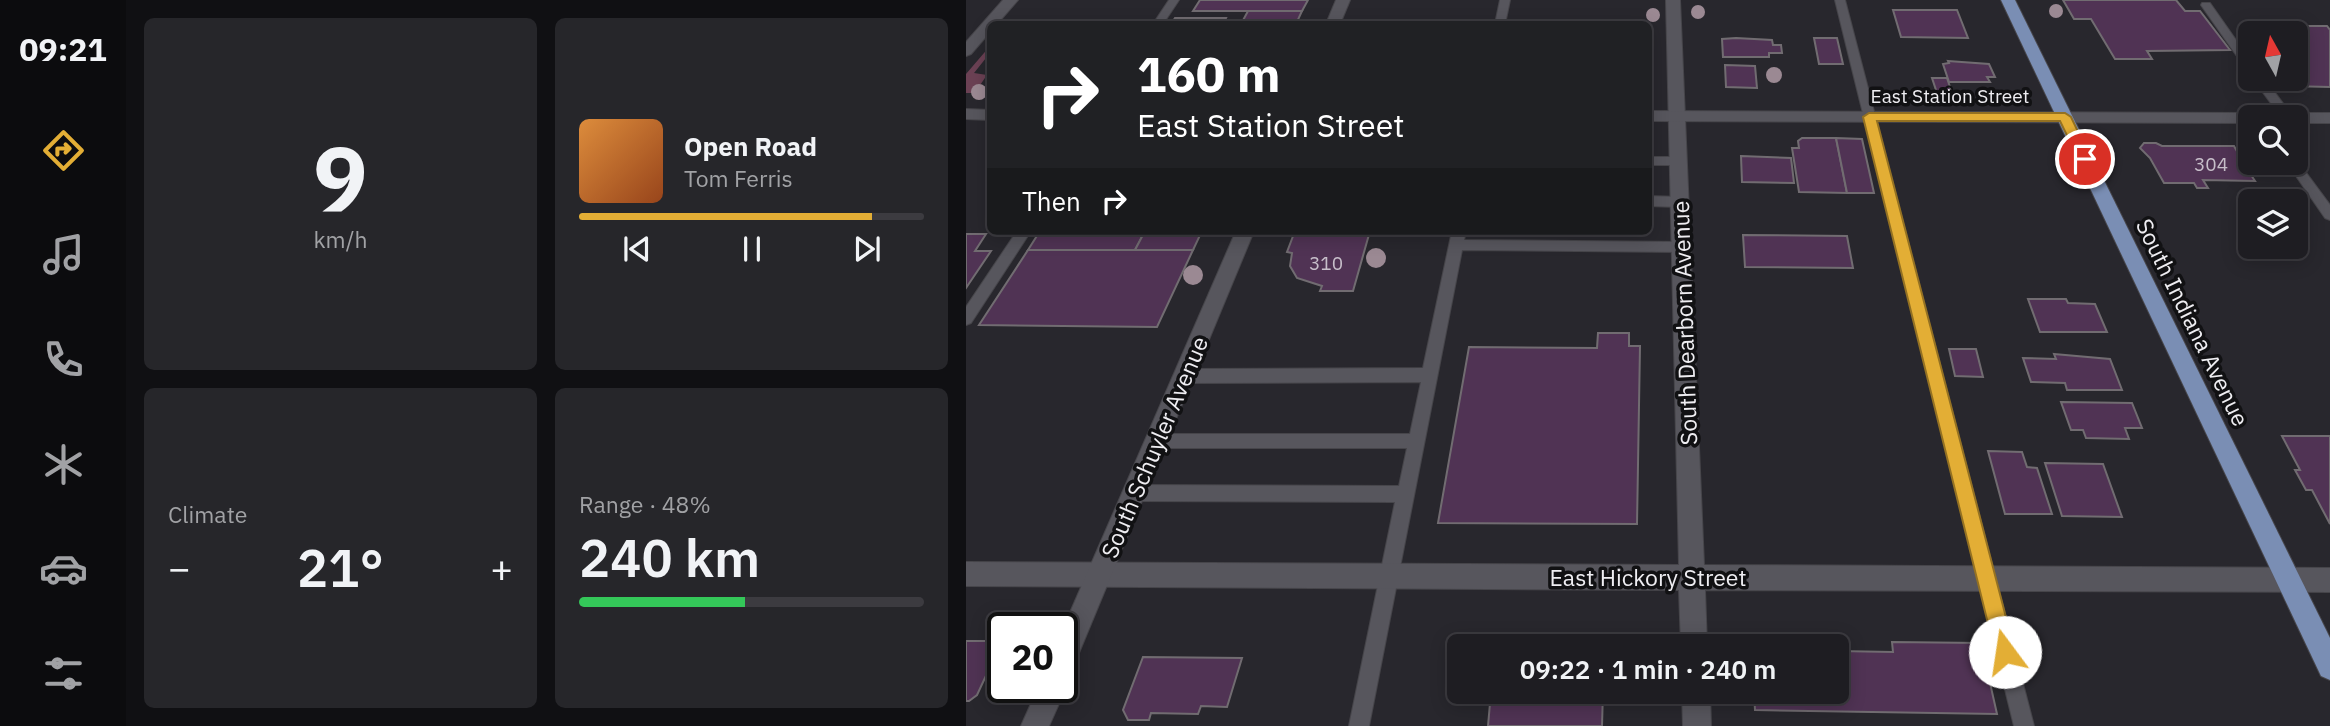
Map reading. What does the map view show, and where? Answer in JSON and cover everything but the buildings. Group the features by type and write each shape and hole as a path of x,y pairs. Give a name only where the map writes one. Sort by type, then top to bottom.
{"main road":[{"name":"South Indiana Avenue","path":"2008,0 2330,667"}],"street":[{"path":"992,21 1011,0"},
{"path":"1334,21 1343,0"},
{"name":"South Dearborn Avenue","path":"1673,0 1694,634"},
{"path":"966,51 987,27"},
{"path":"966,114 987,115"},
{"name":"East Station Street","path":"1652,116 2238,117"},
{"path":"2308,118 2330,118"},
{"name":"South Schuyler Avenue","path":"1078,626 1243,235"},
{"name":"East Hickory Street","path":"966,574 2330,580"},
{"path":"1035,726 1045,703"},
{"path":"1696,704 1697,726"}],"lane":[{"path":"1160,21 1174,0"},
{"path":"1501,21 1505,0"},
{"path":"1840,0 2024,726"},
{"path":"2206,5 2238,50"},
{"path":"1652,161 1679,161"},
{"path":"2301,175 2330,215"},
{"path":"1652,201 1680,202"},
{"path":"966,319 1021,235"},
{"path":"1359,726 1458,238 1681,247"},
{"path":"1184,376 1430,375"},
{"path":"1156,441 1417,441"},
{"path":"1134,493 1407,494"}],"shaded area":[{"path":"987,50 987,57 974,73 987,75 978,88 987,88 987,93 966,93 966,74"}],"route":[{"path":"2005,652 1869,117 2065,117 2085,159"}]}
